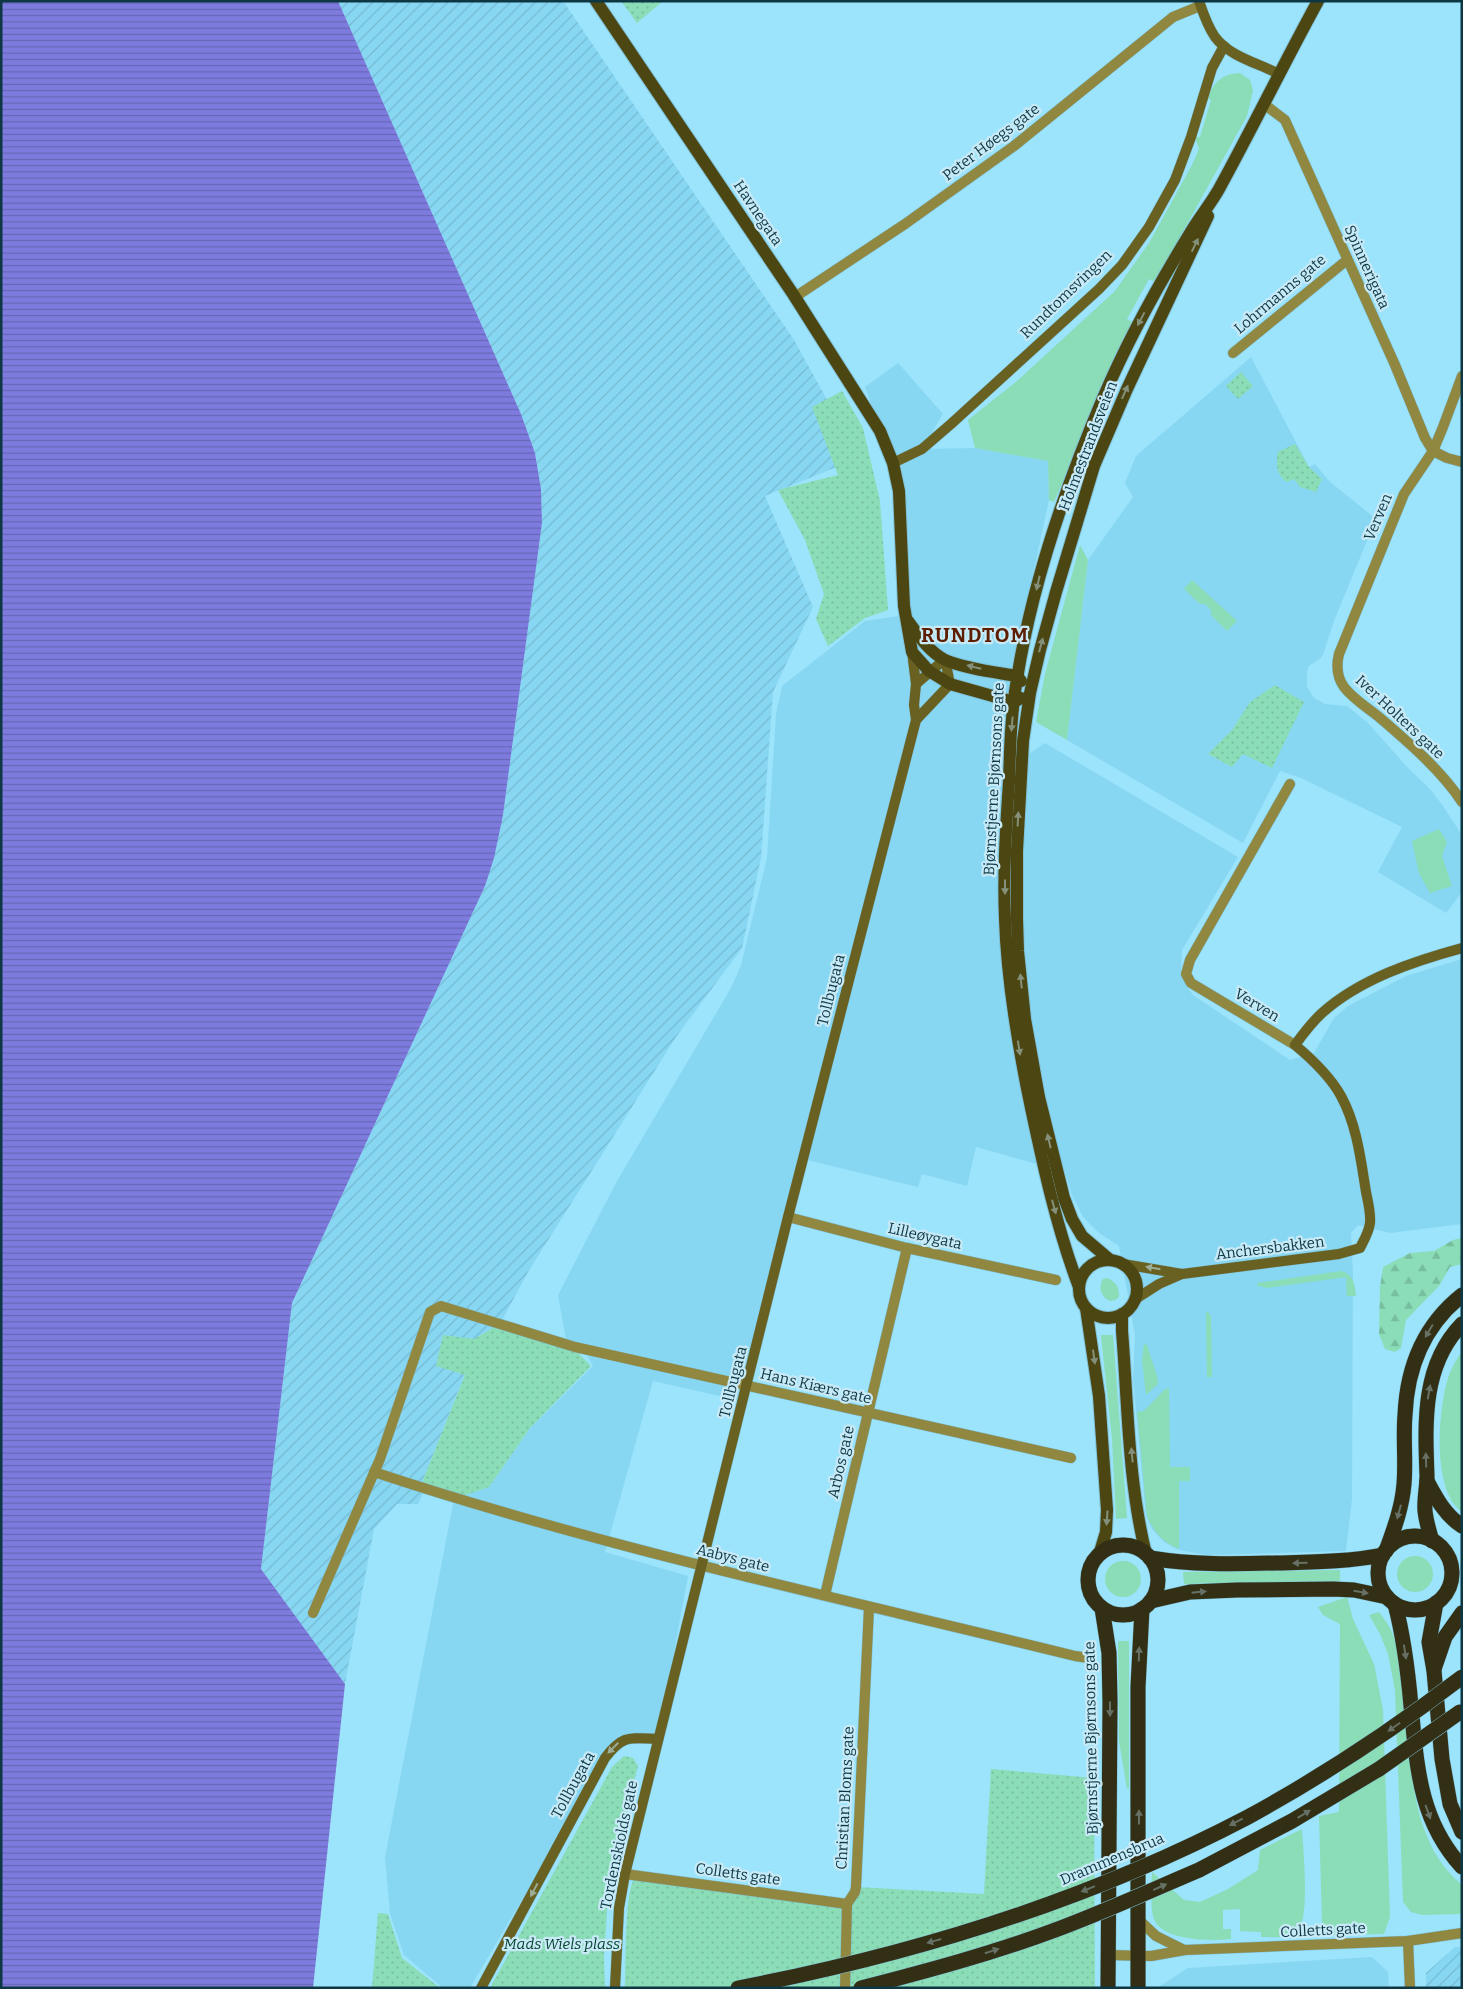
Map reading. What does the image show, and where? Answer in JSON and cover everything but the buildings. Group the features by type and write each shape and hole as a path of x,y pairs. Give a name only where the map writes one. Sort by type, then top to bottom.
{"highway":[{"path":"1462,1295 1436,1321 1414,1358 1406,1393 1403,1494 1398,1518 1378,1572 1382,1589 1391,1600 1408,1672 1417,1766 1423,1797 1442,1843 1462,1867"},
{"path":"1448,1591 1452,1573 1448,1556 1437,1544 1425,1510 1427,1481 1425,1415 1431,1379 1438,1360 1446,1342 1462,1324"},
{"path":"1427,1481 1440,1504 1462,1526"},
{"path":"1462,1552 1418,1537 1403,1538 1393,1543 1384,1553 1335,1562 1236,1564 1190,1563 1148,1556 1131,1546 1123,1545 1106,1550 1099,1555 1092,1564 1088,1576 1089,1588 1094,1599 1102,1608 1118,1614 1134,1613 1146,1605 1190,1592 1246,1590 1354,1590 1391,1600 1411,1610 1429,1607 1448,1591 1462,1584"},
{"path":"1138,1988 1138,1687 1146,1605 1155,1593 1157,1574 1148,1556"},
{"path":"1436,1603 1430,1642 1444,1778 1453,1815 1462,1832"},
{"name":"Bjørnstjerne Bjørnsons gate","path":"1102,1608 1110,1654 1111,1764 1108,1988"},
{"path":"1434,1671 1445,1638 1462,1613"},
{"name":"Drammensbrua","path":"738,1988 859,1962 943,1939 1048,1905 1137,1869 1216,1833 1302,1786 1389,1731 1462,1678"},
{"path":"861,1988 953,1963 1056,1929 1138,1897 1199,1870 1261,1838 1346,1789 1402,1753 1461,1711"}],"main road":[{"name":"Havnegata","path":"596,1 795,297 868,410 888,447 893,463"},
{"name":"Holmestrandsveien","path":"1030,693 1056,592 1094,466 1127,388 1199,237 1217,193 1318,1"},
{"path":"1200,3 1215,37 1224,46 1247,60 1280,74"},
{"name":"Rundtomsvingen","path":"893,463 922,449 951,424 1099,289 1122,265 1149,227 1175,180 1191,137 1212,68 1224,46"},
{"name":"Holmestrandsveien","path":"1157,290 1189,235 1217,193"},
{"name":"Bjørnstjerne Bjørnsons gate","path":"1079,1287 1066,1253 1035,1128 1020,1054 1008,963 1005,919 1005,853 1014,702 1017,676 1040,574 1068,488 1104,397 1126,348 1157,290"},
{"path":"893,463 899,491 906,619 912,652 929,671 950,684 1014,702 1030,693 1017,676 978,669 944,660 927,646 906,619"},
{"name":"Tollbugata","path":"481,1988 604,1758 615,1744 630,1738 658,1739 703,1566 788,1217 916,720 914,705 916,684 912,652"},
{"path":"916,684 944,660"},
{"path":"944,660 950,684"},
{"name":"Tollbugata","path":"916,720 950,684"},
{"name":"Bjørnstjerne Bjørnsons gate","path":"1030,693 1023,741 1016,851 1018,950 1025,1019 1038,1097 1064,1198 1082,1236 1109,1259"},
{"path":"1295,1046 1322,1014 1353,991 1401,968 1462,948"},
{"name":"Verven","path":"1295,1046 1313,1060 1328,1077 1342,1097 1350,1118 1361,1157 1370,1223 1360,1248"},
{"name":"Anchersbakken","path":"1182,1274 1339,1254 1360,1248"},
{"path":"1123,1264 1130,1269 1134,1276 1137,1292 1134,1300 1122,1314 1103,1318 1094,1314 1082,1302 1079,1287 1085,1270 1092,1264 1109,1259 1123,1264 1182,1274"},
{"path":"1134,1300 1159,1284 1182,1274"},
{"path":"1086,1308 1099,1396 1108,1510 1106,1532 1099,1555"},
{"path":"1122,1314 1138,1522 1148,1556"},
{"name":"Tordenskiolds gate","path":"614,1988 619,1908 625,1874 658,1739"}],"street":[{"name":"Peter Høegs gate","path":"795,297 913,218 1014,146 1172,17 1200,3"},
{"name":"Spinnerigata","path":"1264,104 1285,120 1395,365 1425,438 1433,450"},
{"name":"Lohrmanns gate","path":"1233,353 1347,260"},
{"name":"Verven","path":"1339,676 1337,664 1339,654 1404,494 1433,450 1462,376"},
{"path":"1433,450 1447,458 1462,462"},
{"name":"Iver Holters gate","path":"1339,676 1347,690 1443,777 1461,800"},
{"name":"Verven","path":"1290,784 1190,960 1186,974 1192,983 1295,1046"},
{"name":"Lilleøygata","path":"788,1217 906,1248 1056,1280"},
{"name":"Arbos gate","path":"825,1595 906,1248"},
{"name":"Hans Kiærs gate","path":"374,1472 430,1312 441,1306 567,1345 1071,1458"},
{"path":"313,1613 374,1472"},
{"name":"Aabys gate","path":"374,1472 454,1499 703,1566 1089,1658"},
{"name":"Christian Bloms gate","path":"845,1988 847,1904 856,1887 869,1607"},
{"name":"Colletts gate","path":"625,1874 847,1904"},
{"name":"Colletts gate","path":"1139,1920 1156,1936 1185,1950"},
{"name":"Colletts gate","path":"1109,1955 1139,1957 1185,1950 1408,1940 1462,1933"},
{"path":"1408,1940 1410,1988"}],"shaded area":[{"path":"1,1 338,1 521,414 535,453 541,489 542,523 503,815 494,858 485,886 292,1303 261,1569 345,1684 313,1988 1,1988"},
{"path":"338,1 563,1 794,340 859,458 765,496 813,607 773,692 761,858 742,948 676,1037 528,1272 500,1324 474,1339 465,1374 423,1480 425,1489 418,1504 397,1504 374,1529 345,1684 261,1569 292,1303 485,886 503,815 542,523 541,489 535,453 521,414"},
{"path":"1251,357 1309,467 1315,464 1329,481 1376,519 1334,621 1324,652 1321,658 1309,666 1307,671 1307,687 1314,698 1325,704 1347,706 1368,723 1408,768 1430,789 1462,835 1462,892 1446,913 1378,872 1402,827 1301,778 1280,771 1243,843 1067,740 1088,560 1133,497 1125,483 1136,456"},
{"path":"898,363 943,414 922,449 975,448 1048,461 1049,500 1020,634 1000,774 1045,743 1238,857 1182,950 1181,974 1193,995 1290,1060 1314,1053 1334,1018 1348,1006 1406,976 1462,959 1462,1224 1390,1233 1358,1225 1351,1233 1353,1273 1352,1499 1346,1551 1207,1555 1179,1550 1164,1542 1152,1529 1146,1516 1133,1379 1135,1335 1119,1246 1099,1233 1083,1217 1072,1195 1065,1172 976,1147 967,1186 922,1174 918,1187 803,1159 737,1400 653,1381 605,1552 688,1576 658,1739 630,1738 605,1758 470,1988 443,1988 404,1955 390,1914 385,1857 454,1499 489,1487 530,1428 593,1366 581,1344 567,1345 558,1295 617,1181 731,988 741,965 767,858 776,714 782,686 865,621 906,615 893,463 865,387"},
{"path":"1455,1947 1462,1947 1462,1988 1426,1988 1426,1973"},
{"path":"1372,1957 1388,1972 1389,1988 1157,1988 1188,1968"}],"green space":[{"path":"621,1 663,1 637,23"},
{"path":"1240,73 1250,80 1253,91 1247,116 1155,282 1149,279 1127,319 1133,322 1054,502 1049,500 1048,461 975,448 968,420 1017,381 1115,291 1149,243 1192,165 1199,149 1195,137 1200,137 1211,100 1207,98 1210,92 1223,77"},
{"path":"1241,372 1253,386 1238,399 1226,386"},
{"path":"842,391 863,428 880,501 888,610 865,618 828,646 816,619 824,594 805,540 778,490 838,475 812,407"},
{"path":"1295,444 1309,467 1322,479 1316,492 1300,487 1294,479 1287,482 1279,473 1277,465 1278,452"},
{"path":"1080,545 1088,560 1067,740 1036,722 1045,674"},
{"path":"1192,580 1237,621 1227,631 1211,615 1211,610 1205,604 1200,604 1184,589"},
{"path":"1275,685 1304,702 1272,768 1243,754 1232,767 1208,754 1232,730 1250,702"},
{"path":"1439,829 1447,842 1442,856 1452,886 1430,893 1419,873 1412,841"},
{"path":"1462,1238 1462,1264 1450,1267 1439,1286 1406,1320 1401,1348 1395,1352 1385,1349 1379,1334 1380,1287 1383,1267 1410,1253 1434,1251 1453,1240"},
{"path":"1341,1271 1349,1275 1353,1280 1356,1296 1347,1296 1346,1277 1267,1288 1258,1286 1257,1283"},
{"path":"1107,1278 1115,1283 1118,1288 1119,1297 1115,1300 1107,1299 1102,1293 1101,1283 1103,1279"},
{"path":"1206,1312 1211,1317 1212,1377 1207,1377"},
{"path":"500,1324 574,1349 591,1366 530,1428 489,1487 454,1499 425,1489 423,1480 465,1375 436,1366 443,1335 474,1339"},
{"path":"1101,1335 1113,1335 1127,1518 1116,1519 1112,1439"},
{"path":"1144,1344 1147,1345 1158,1384 1146,1395 1142,1360"},
{"path":"1462,1351 1462,1512 1452,1501 1445,1486 1441,1468 1440,1427 1445,1389 1450,1372"},
{"path":"1169,1388 1170,1467 1190,1467 1190,1481 1179,1481 1179,1549 1159,1536 1147,1516 1137,1412 1144,1411 1165,1389"},
{"path":"1415,1556 1428,1561 1433,1574 1428,1587 1415,1592 1402,1587 1397,1574 1402,1561"},
{"path":"1123,1561 1135,1567 1141,1579 1135,1591 1123,1597 1111,1591 1105,1579 1111,1567"},
{"path":"1340,1570 1340,1581 1184,1584 1183,1572"},
{"path":"1347,1597 1353,1619 1374,1664 1383,1710 1390,1917 1384,1934 1334,1935 1322,1925 1319,1816 1339,1812 1340,1624 1323,1615 1318,1607"},
{"path":"1379,1612 1394,1636 1398,1651 1410,1761 1420,1816 1429,1842 1443,1865 1462,1885 1462,1914 1422,1915 1411,1912 1403,1902 1395,1690 1388,1654 1380,1634 1369,1615"},
{"path":"1118,1641 1129,1641 1129,1788 1127,1789 1119,1741"},
{"name":"Mads Wiels plass","path":"624,1756 633,1758 638,1766 609,1880 604,1958 605,1988 490,1988 612,1767"},
{"path":"991,1769 1094,1778 1095,1988 625,1988 629,1896 636,1876 847,1904 856,1887 984,1894"},
{"path":"1302,1829 1305,1901 1301,1926 1296,1933 1284,1937 1261,1937 1261,1932 1240,1931 1240,1909 1223,1910 1223,1929 1231,1929 1231,1939 1202,1940 1180,1936 1162,1929 1156,1923 1152,1913 1152,1872 1184,1900 1200,1902 1228,1889 1258,1870 1260,1850"},
{"path":"378,1913 388,1914 402,1958 440,1988 372,1988"}],"district":[{"name":"RUNDTOM","path":"975,635"}]}
